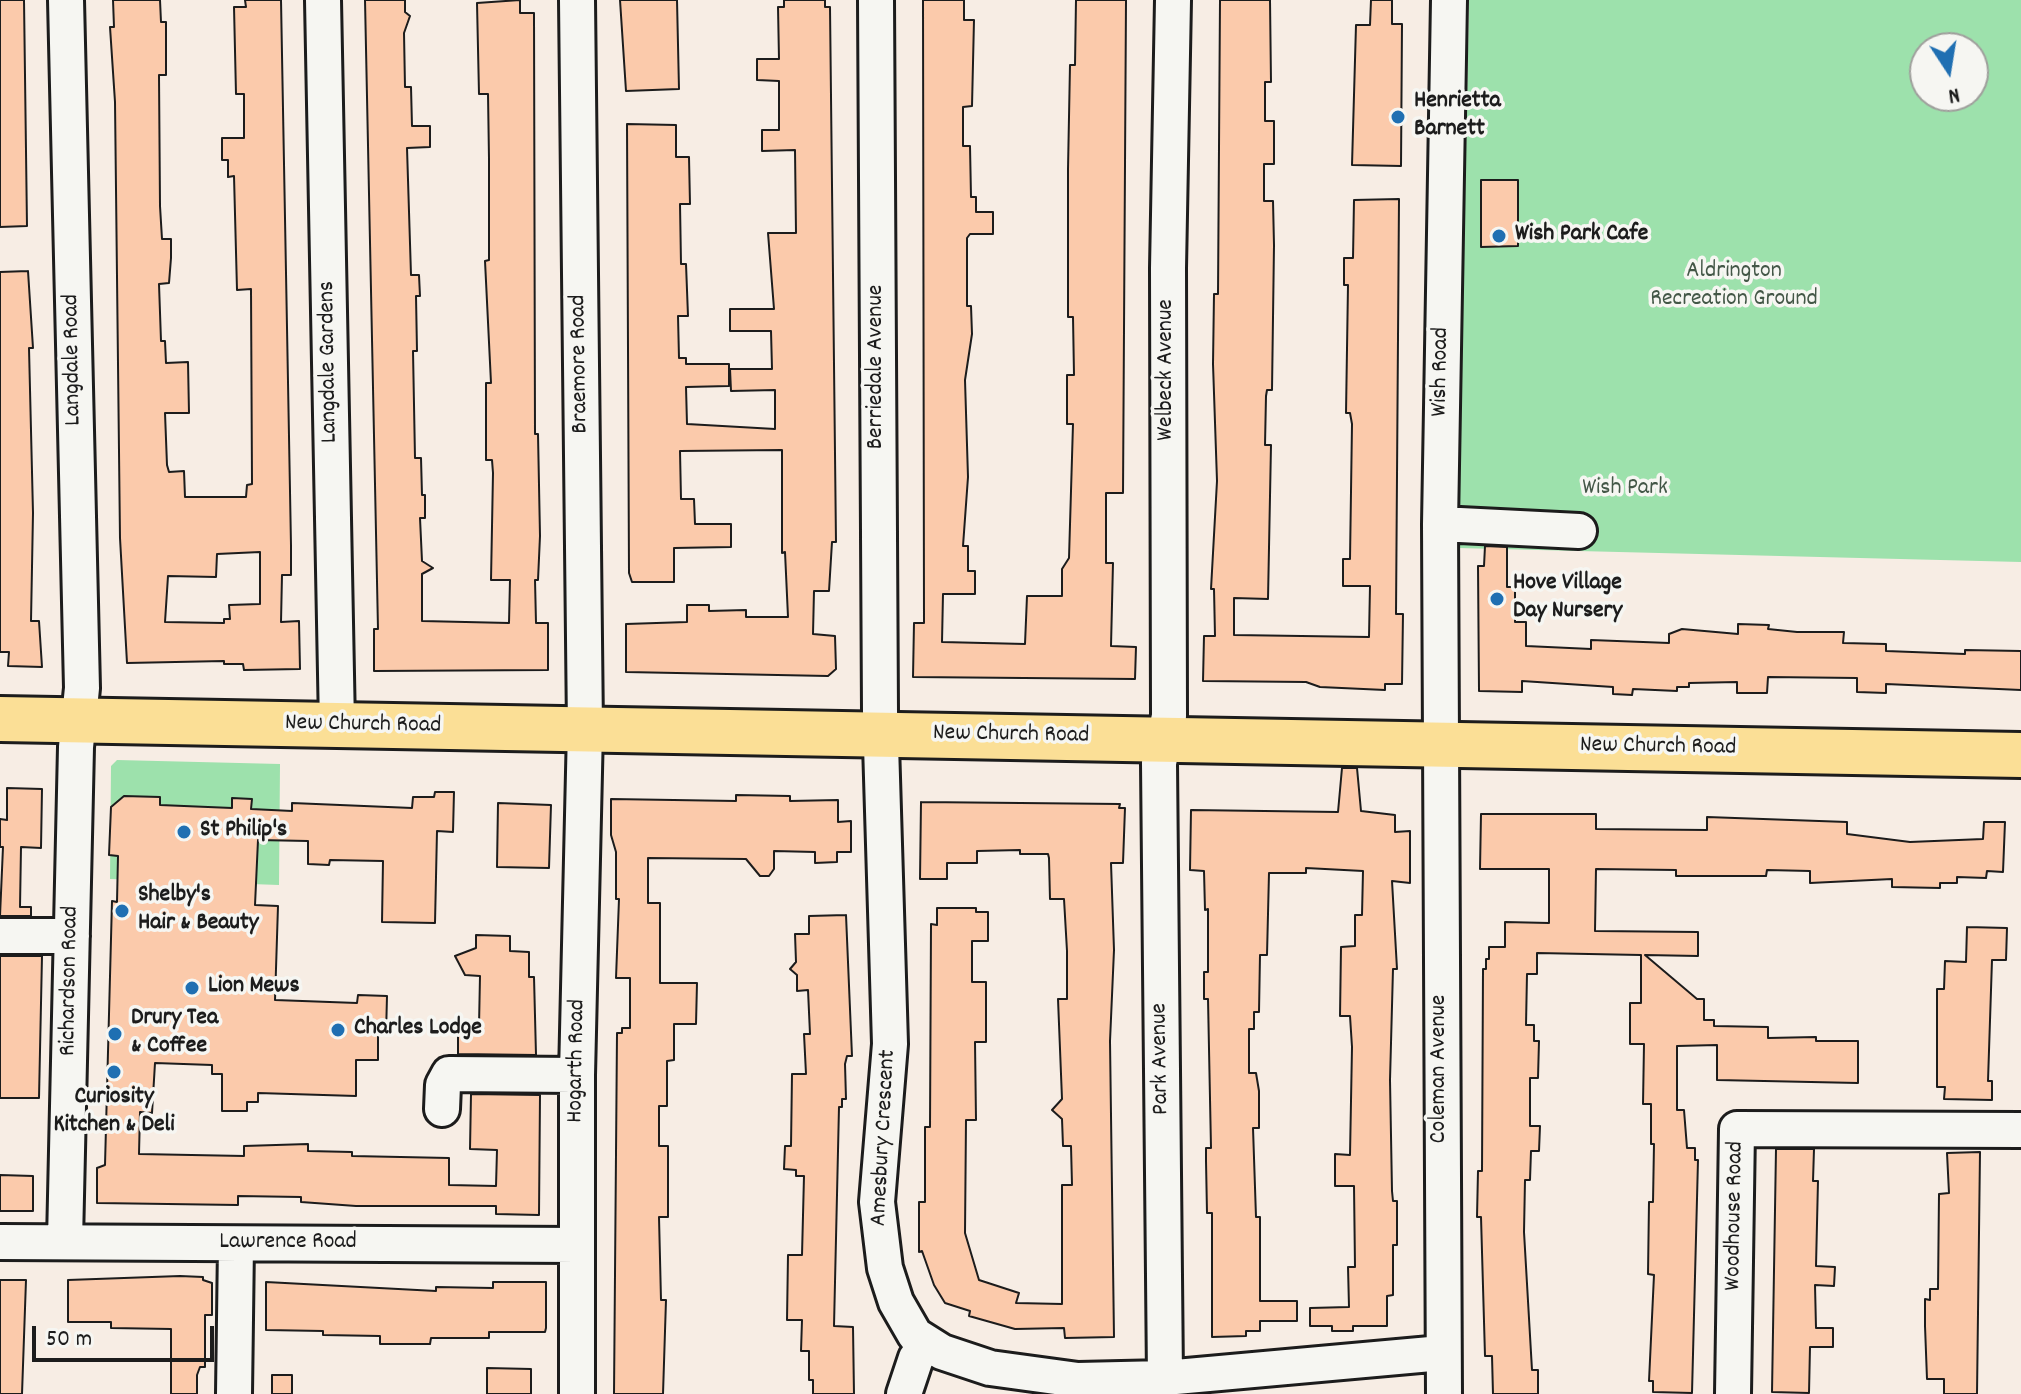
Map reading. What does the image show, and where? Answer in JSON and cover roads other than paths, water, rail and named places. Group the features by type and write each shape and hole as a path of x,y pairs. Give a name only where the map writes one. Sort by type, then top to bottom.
{"main road":[{"name":"New Church Road","path":"0,719 2021,755"}],"street":[{"name":"Langdale Road","path":"66,0 82,688 80,721"},
{"name":"Langdale Gardens","path":"323,0 337,725"},
{"name":"Braemore Road","path":"577,0 585,729"},
{"name":"Berriedale Avenue","path":"876,0 880,711 884,733"},
{"name":"Welbeck Avenue","path":"1164,739 1169,716 1168,268 1173,0"},
{"name":"Wish Road","path":"1441,745 1440,524 1449,0"},
{"path":"1440,524 1579,531"},
{"name":"Richardson Road","path":"65,1241 80,721"},
{"name":"Hogarth Road","path":"577,1394 577,1075 585,729"},
{"name":"Amesbury Crescent","path":"884,733 890,1044 877,1202 878,1226 885,1268 896,1302 915,1335 928,1344 990,1368 1078,1380 1165,1378 1442,1353"},
{"name":"Park Avenue","path":"1164,739 1159,778 1165,1378"},
{"name":"Coleman Avenue","path":"1441,745 1444,1394"},
{"path":"0,936 72,936"},
{"path":"442,1109 443,1085 449,1074 577,1075"},
{"name":"Woodhouse Road","path":"1733,1394 1737,1129 2021,1130"},
{"name":"Lawrence Road","path":"0,1242 577,1245"},
{"path":"234,1394 236,1244"},
{"path":"904,1394 916,1358 928,1344"}],"place":[{"name":"Henrietta Barnett","path":"1398,117"},
{"name":"Wish Park Cafe","path":"1499,236"},
{"name":"Hove Village Day Nursery","path":"1497,599"},
{"name":"St Philip's","path":"184,832"},
{"name":"Shelby's Hair & Beauty","path":"122,911"},
{"name":"Lion Mews","path":"192,988"},
{"name":"Charles Lodge","path":"338,1030"},
{"name":"Drury Tea & Coffee","path":"115,1034"},
{"name":"Curiosity Kitchen & Deli","path":"114,1072"}],"park label":[{"name":"Aldrington Recreation Ground","path":"1734,287"},
{"name":"Wish Park","path":"1625,490"}]}
